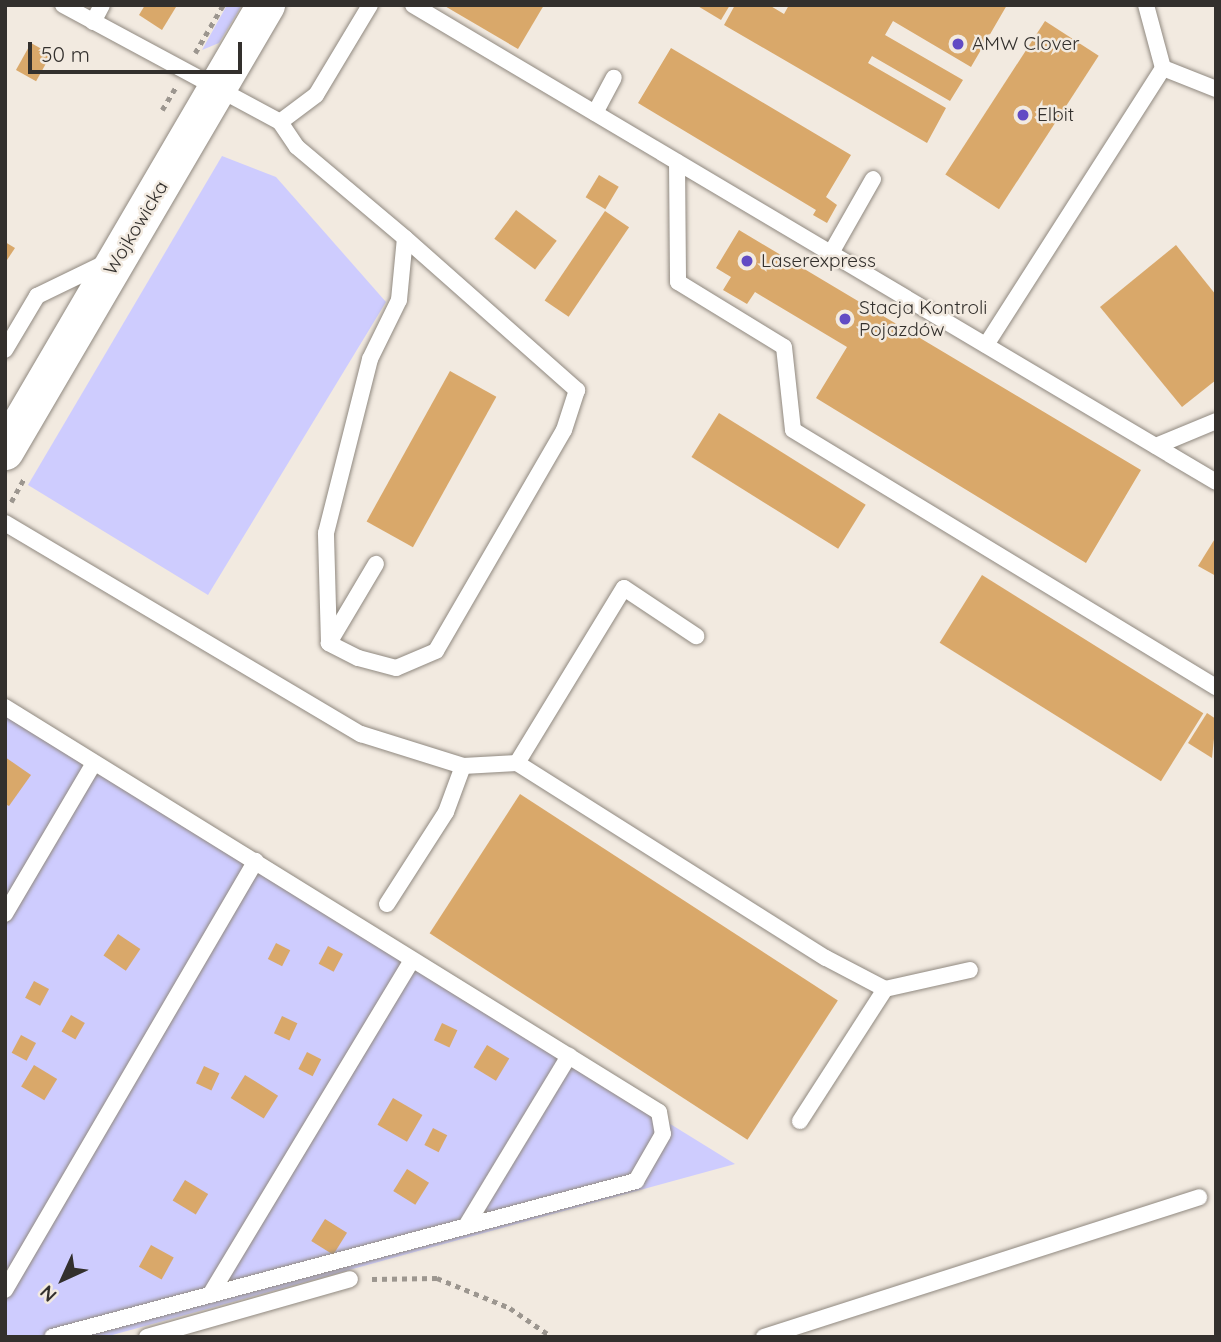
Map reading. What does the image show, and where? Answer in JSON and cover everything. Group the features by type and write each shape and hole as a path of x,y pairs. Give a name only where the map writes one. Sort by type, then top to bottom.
{"street":[{"name":"Wojkowicka","path":"5,451 266,5"}],"lane":[{"path":"63,5 279,122 297,147 578,390 564,430 436,651 396,668 358,658 329,643"},
{"path":"93,22 102,5"},
{"path":"279,122 316,94 370,5"},
{"path":"413,5 1216,482"},
{"path":"986,345 1163,68 1146,5"},
{"path":"1163,68 1216,89"},
{"path":"595,113 614,78"},
{"path":"677,162 678,282 784,347 793,429 1216,687"},
{"path":"831,253 873,179"},
{"path":"329,643 326,533 370,359 399,300 405,239"},
{"path":"5,350 37,296 118,257"},
{"path":"1156,446 1216,421"},
{"path":"5,523 361,734 463,766 517,763 826,958 885,989 970,970"},
{"path":"329,643 376,564"},
{"path":"517,763 624,588 696,636"},
{"path":"5,707 659,1112 663,1134 636,1181 52,1337"},
{"path":"5,915 94,764"},
{"path":"387,904 446,812 463,766"},
{"path":"5,1290 256,861"},
{"path":"210,1295 412,960"},
{"path":"800,1121 885,989"},
{"path":"466,1226 569,1056"},
{"path":"764,1337 1199,1197"},
{"path":"147,1337 350,1279"}],"path":[{"path":"350,1279 437,1278 510,1307 552,1337"}],"shaded area":[{"path":"227,5 242,5 219,43 202,50"},
{"path":"222,156 276,177 386,302 208,595 28,485"},
{"path":"5,713 735,1164 105,1337 5,1337"}],"building":[{"path":"145,5 176,7 162,30 139,15"},
{"path":"443,5 544,5 518,49"},
{"path":"696,5 730,5 721,20"},
{"path":"735,5 769,5 784,14 789,5 1007,5 971,67 893,21 885,35 963,80 950,101 872,56 868,63 946,108 927,143 724,25"},
{"name":"Elbit","path":"1045,21 1099,56 999,209 945,174"},
{"path":"31,43 51,54 36,81 16,70"},
{"path":"671,48 851,155 826,197 837,205 827,223 813,215 816,210 638,103"},
{"path":"599,175 619,187 605,209 586,197"},
{"path":"516,210 557,241 535,269 494,239"},
{"path":"605,211 629,227 569,317 545,301"},
{"path":"739,230 1141,470 1086,563 816,398 847,347 755,292 747,304 723,290 731,277 716,268"},
{"path":"5,242 15,248 5,263"},
{"path":"1176,245 1216,295 1216,380 1182,407 1100,307"},
{"path":"450,371 496,397 413,547 367,521"},
{"path":"719,413 866,505 838,549 691,457"},
{"path":"1216,537 1216,576 1198,566"},
{"path":"982,575 1203,713 1161,781 940,643"},
{"path":"1207,713 1216,719 1212,758 1188,743"},
{"path":"5,757 31,775 9,806 5,804"},
{"path":"520,794 838,1000 747,1140 430,933"},
{"path":"118,934 140,949 126,971 103,956"},
{"path":"276,943 290,950 282,966 268,959"},
{"path":"328,946 343,954 334,972 319,964"},
{"path":"34,981 49,989 40,1006 25,998"},
{"path":"71,1015 85,1023 75,1039 62,1031"},
{"path":"282,1016 297,1023 289,1040 274,1033"},
{"path":"442,1023 457,1030 449,1047 434,1040"},
{"path":"21,1035 36,1043 27,1061 12,1053"},
{"path":"487,1045 509,1058 496,1081 474,1067"},
{"path":"307,1052 321,1059 313,1076 298,1069"},
{"path":"34,1065 57,1079 44,1100 21,1086"},
{"path":"204,1066 219,1073 211,1090 196,1083"},
{"path":"245,1075 278,1096 264,1119 231,1098"},
{"path":"393,1098 422,1115 407,1142 377,1125"},
{"path":"433,1128 447,1135 439,1152 424,1145"},
{"path":"407,1169 429,1183 415,1205 393,1191"},
{"path":"185,1180 208,1194 196,1214 173,1201"},
{"path":"325,1219 347,1233 333,1255 311,1241"},
{"path":"151,1245 174,1258 162,1279 139,1267"}],"place":[{"name":"AMW Clover","path":"958,44"},
{"name":"Elbit","path":"1023,115"},
{"name":"Laserexpress","path":"747,261"},
{"name":"Stacja Kontroli Pojazdów","path":"845,319"}]}
